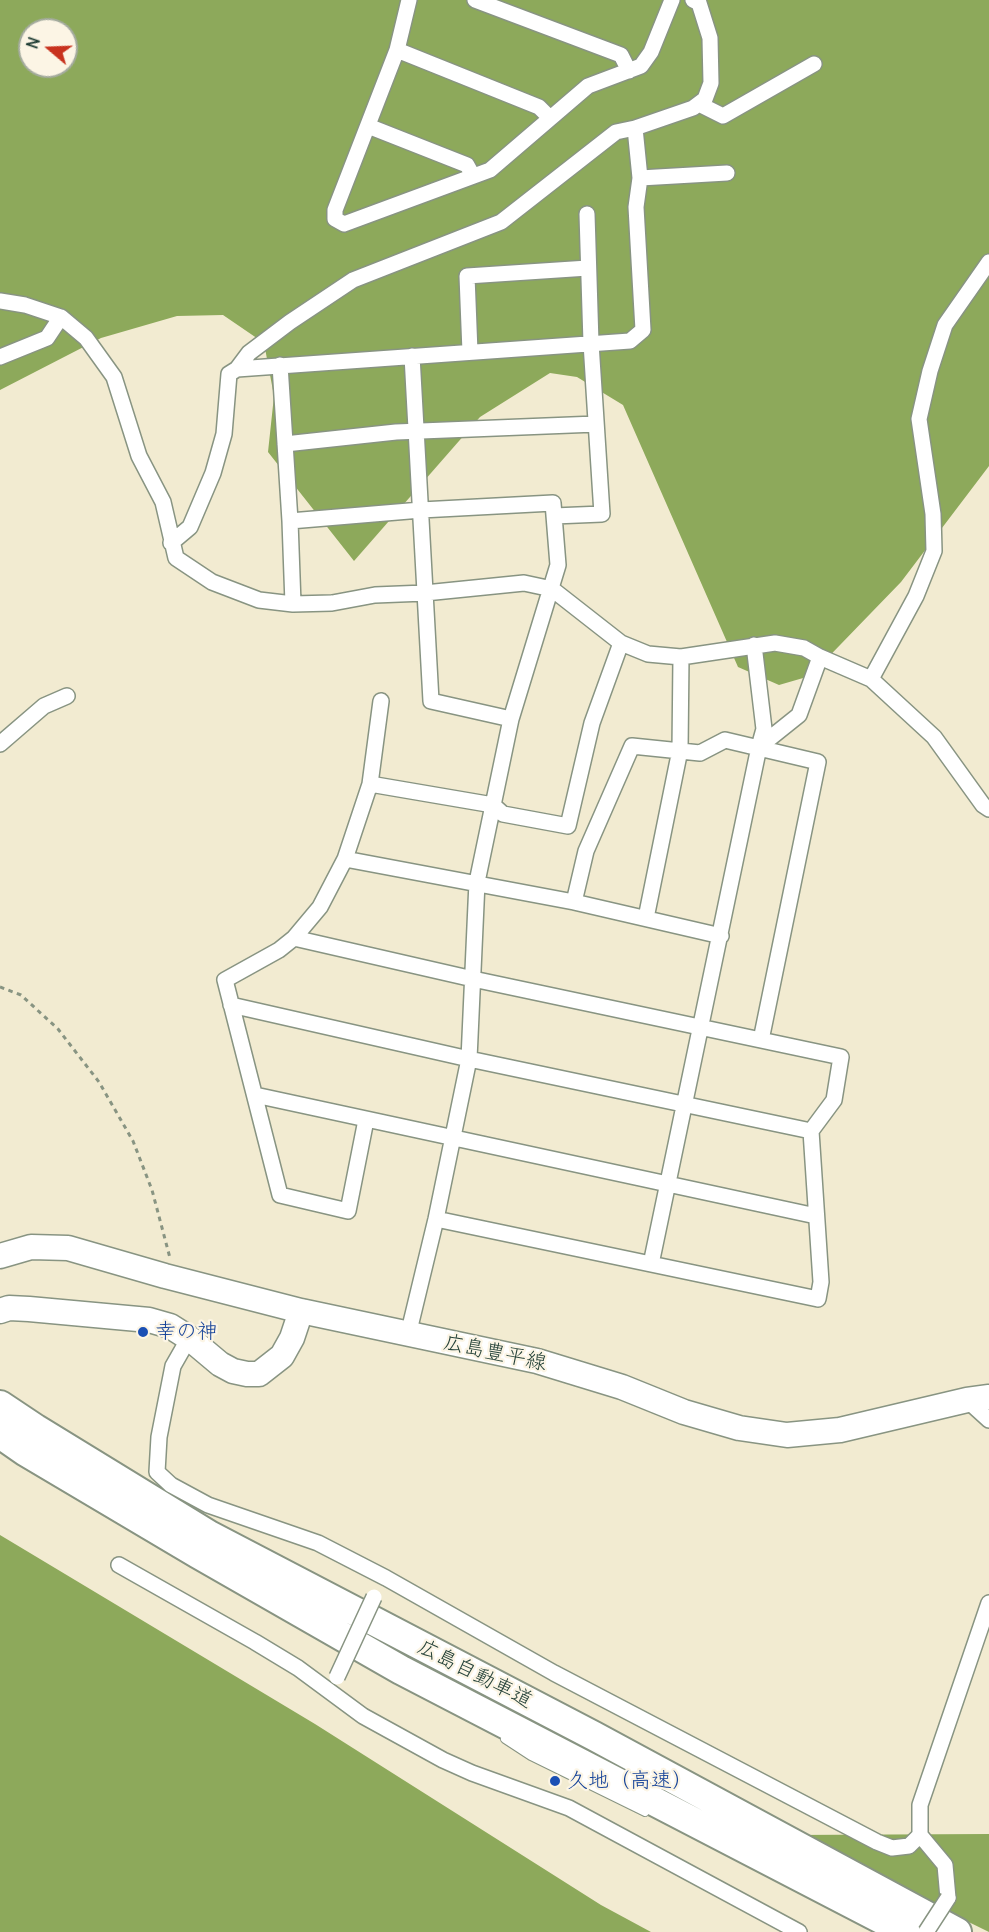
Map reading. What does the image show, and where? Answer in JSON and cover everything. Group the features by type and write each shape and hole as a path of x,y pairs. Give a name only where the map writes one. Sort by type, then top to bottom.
{"highway":[{"name":"広島自動車道","path":"0,1405 31,1441 208,1560 402,1670 906,1932"},
{"name":"広島自動車道","path":"0,1434 31,1441 209,1535 374,1609 579,1728 957,1932"}],"main road":[{"name":"広島豊平線","path":"0,1256 31,1247 68,1248 301,1311 537,1361 622,1387 684,1412 739,1428 787,1435 840,1430 978,1399"},
{"path":"0,1311 9,1308 29,1309 149,1320 170,1326 189,1338 220,1364 233,1371 259,1374 282,1356 292,1338 301,1311"}],"street":[{"path":"409,0 397,50 335,210 335,219 344,224 490,170 588,86 641,66 651,52 672,0"},
{"path":"475,0 621,55 628,70"},
{"path":"171,543 190,527 213,473 224,434 229,374 237,369 249,353 290,322 353,280 501,222 616,132 635,128 693,108 705,99 711,83 711,38 699,3 693,0"},
{"path":"397,50 538,107 550,118"},
{"path":"699,104 723,116 814,64"},
{"path":"368,126 467,165 473,176"},
{"path":"237,369 630,341 643,330 636,207 640,177 635,128"},
{"path":"640,177 727,173"},
{"path":"554,516 602,514 591,344 587,214"},
{"path":"871,679 916,596 933,551 933,514 919,418 930,371 945,325 989,262"},
{"path":"470,352 467,276 588,268"},
{"path":"0,301 25,305 61,317 86,338 114,377 139,456 163,501 176,558 212,582 259,600 293,604 332,603 375,595 425,593 524,583 552,589 621,643 648,654 681,657 775,643 804,648 871,679 934,737 983,805 989,809"},
{"path":"0,357 47,338 61,317"},
{"path":"412,356 431,701 511,719"},
{"path":"280,365 293,604"},
{"path":"285,444 417,431 596,424"},
{"path":"290,521 421,510 553,504 558,564 511,719 477,882 469,1059 436,1219 408,1335"},
{"path":"370,784 493,805 503,814 568,826 592,723 621,643"},
{"path":"651,1264 764,729 754,645"},
{"path":"646,918 680,750 681,657"},
{"path":"759,747 800,715 820,657"},
{"path":"0,744 44,706 67,696"},
{"path":"366,1120 348,1212 280,1195 225,980 279,950 294,938 320,907 345,859 370,784 381,701"},
{"path":"574,902 586,851 632,746 700,753 725,740 818,762 761,1040"},
{"path":"345,859 477,882 721,936"},
{"path":"294,938 473,979 841,1057 834,1100 811,1131 821,1282 818,1299 436,1219"},
{"path":"231,1005 469,1059 811,1131"},
{"path":"255,1095 816,1216"},
{"path":"189,1338 173,1366 159,1437 158,1472 171,1485 208,1505 318,1544 386,1578 554,1673 877,1842 892,1848 909,1846 920,1835"},
{"path":"978,1399 989,1420"},
{"path":"119,1565 333,1683 363,1716 442,1760 569,1808 799,1932"},
{"path":"333,1683 374,1609 386,1578"},
{"path":"926,1932 948,1898 945,1865 920,1835 920,1805 989,1603"}],"lane":[{"path":"374,1609 429,1640"},
{"path":"402,1670 471,1716"},
{"path":"533,1695 579,1728"},
{"path":"501,1736 531,1756 651,1814"},
{"path":"694,1833 794,1874"}],"path":[{"path":"0,987 21,995 58,1029 105,1092 132,1141 152,1190 170,1258 165,1276"}],"green space":[{"path":"0,0 989,0 989,466 901,582 810,676 779,685 738,667 623,405 577,377 550,373 480,417 354,561 268,452 274,396 264,343 223,315 177,316 101,338 0,390"},
{"path":"0,1535 315,1724 601,1905 651,1932 0,1932"},
{"path":"989,1834 989,1932 791,1835"}],"place":[{"name":"幸の神","path":"143,1332"},
{"name":"久地（高速）","path":"555,1781"}]}
